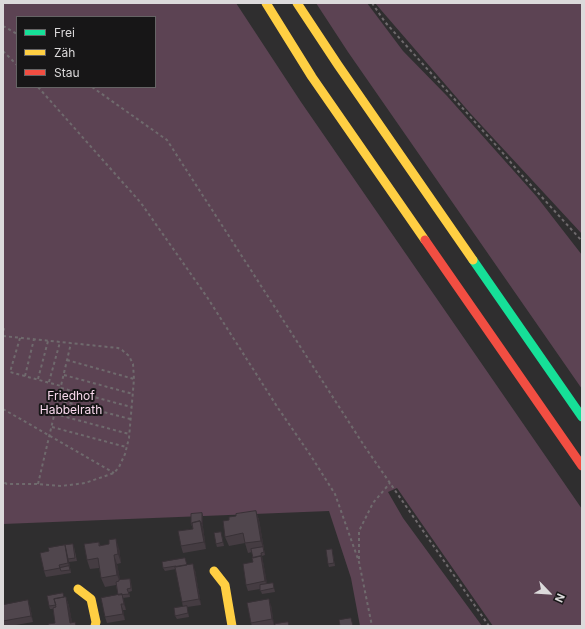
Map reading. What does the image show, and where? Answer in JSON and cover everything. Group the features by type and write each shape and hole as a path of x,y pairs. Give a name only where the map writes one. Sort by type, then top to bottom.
{"main road":[{"path":"266,3 321,90 470,307 582,466"},
{"path":"297,3 338,65 582,417"},
{"path":"214,571 225,585 232,626"},
{"path":"78,589 91,599 96,622 95,626"}],"path":[{"path":"372,3 385,22 582,241"},
{"path":"3,26 16,33"},
{"path":"3,51 16,64"},
{"path":"39,88 141,203 207,298 278,408 312,456 335,494 360,562"},
{"path":"93,88 167,140 365,447 489,626"},
{"path":"3,331 5,327"},
{"path":"3,336 118,348 130,356 134,379 129,435 125,454 119,467 114,473 85,483 61,486 7,484 3,482"},
{"path":"20,338 10,372 49,382 61,387 131,407"},
{"path":"24,376 34,339"},
{"path":"38,379 48,341"},
{"path":"49,382 60,342"},
{"path":"38,484 71,343"},
{"path":"67,360 134,379"},
{"path":"64,374 132,394"},
{"path":"58,400 130,419"},
{"path":"3,409 114,473"},
{"path":"55,414 129,435"},
{"path":"52,427 126,447"},
{"path":"372,626 360,562 359,531 374,503 391,483"}],"green space":[{"name":"Friedhof Habbelrath","path":"3,3 236,3 301,102 582,509 582,626 493,626 397,488 388,492 403,518 482,626 360,626 351,578 329,511 3,524"},
{"path":"316,3 367,3 403,51 447,96 537,197 582,255 582,389 348,52"},
{"path":"375,3 582,3 582,234 470,113"}],"building":[{"path":"256,511 261,541 245,543 243,533 225,537 223,521 229,520 229,517 236,516 236,514"},
{"path":"202,513 202,524 200,521 191,524 191,514"},
{"path":"200,521 204,542 181,546 178,531 193,529 192,523"},
{"path":"221,532 223,542 216,544 214,533"},
{"path":"116,539 118,554 114,555 117,575 101,578 98,558 87,560 84,544 99,542 99,546 109,544 109,540"},
{"path":"73,544 75,558 68,559 65,545"},
{"path":"65,545 68,563 59,565 60,568 44,571 40,553 49,551 48,548"},
{"path":"263,547 264,552 261,553 262,559 261,556 253,558 251,549"},
{"path":"332,549 334,563 328,564 326,550"},
{"path":"261,556 265,581 246,585 243,564 253,562 252,558"},
{"path":"185,558 187,565 163,568 162,562"},
{"path":"193,564 199,599 182,602 175,567"},
{"path":"69,566 70,570 61,571 60,568"},
{"path":"130,579 131,588 127,589 129,594 118,595 116,582 119,580"},
{"path":"273,583 274,588 260,591 260,585"},
{"path":"63,593 64,597 54,599 56,605 49,606 47,596"},
{"path":"122,594 124,604 121,604 123,614 105,617 101,598"},
{"path":"66,597 70,623 75,622 76,626 49,626 48,624 55,623 53,608 56,607 54,599"},
{"path":"269,599 272,619 251,623 247,603"},
{"path":"28,600 31,616 3,621 3,605"},
{"path":"187,606 188,613 175,616 174,608"},
{"path":"351,618 353,626 340,626 339,620"},
{"path":"288,622 289,626 275,626 275,624"}],"traffic: fast":[{"path":"473,260 582,417"}],"traffic: slow":[{"path":"266,3 312,77 425,240"},
{"path":"297,3 338,65 473,260"},
{"path":"214,571 225,585 232,626"},
{"path":"78,589 91,599 96,622 95,626"}],"traffic: jam":[{"path":"425,240 582,466"}]}
